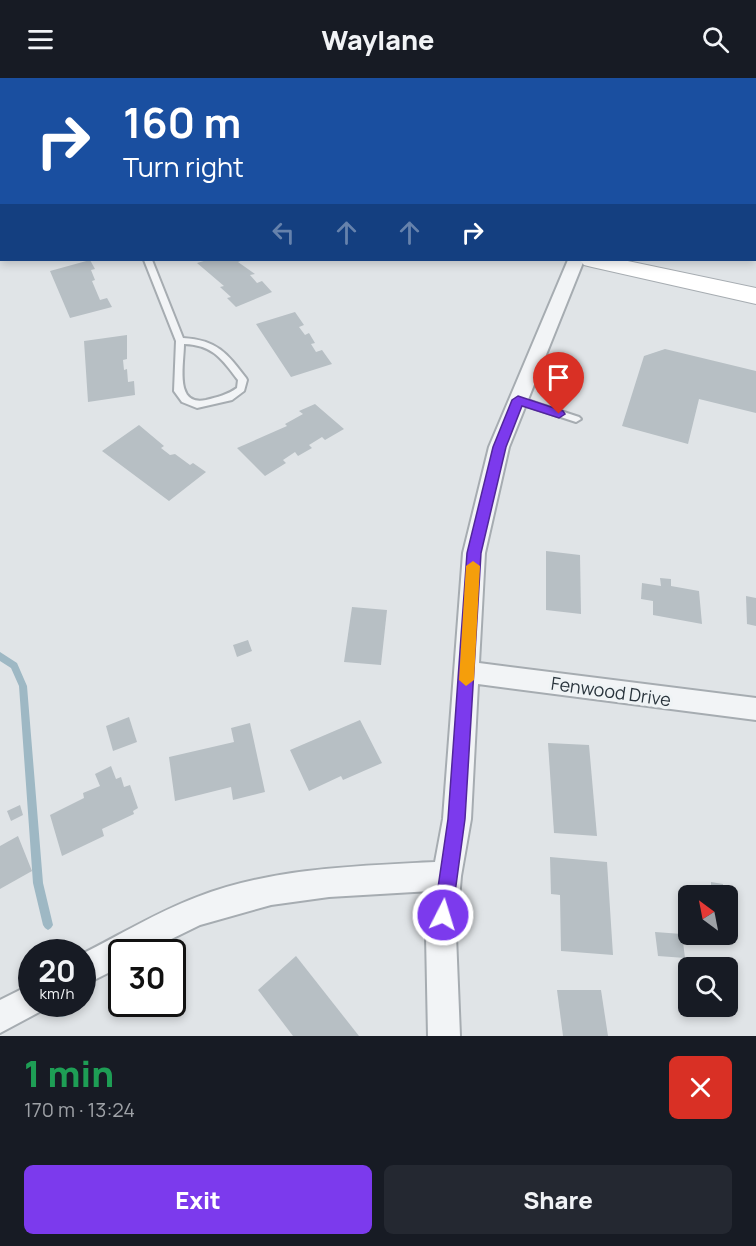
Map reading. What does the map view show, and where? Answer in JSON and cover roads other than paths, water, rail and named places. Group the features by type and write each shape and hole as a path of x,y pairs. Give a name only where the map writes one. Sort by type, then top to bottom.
{"main road":[{"path":"597,261 756,296"}],"street":[{"path":"444,1036 441,935 447,876 457,819 474,553 499,447 576,261"},
{"name":"Fenwood Drive","path":"467,672 756,709"},
{"path":"96,964 213,905 281,888 334,882 447,876"},
{"path":"0,1017 18,1007"}],"lane":[{"path":"148,261 180,341 179,391 185,400 197,405 229,398 241,389 243,380 220,350 202,341 180,341"},
{"path":"518,400 576,419"}],"waterway":[{"path":"0,656 14,666 23,686 38,883 48,925"}]}
